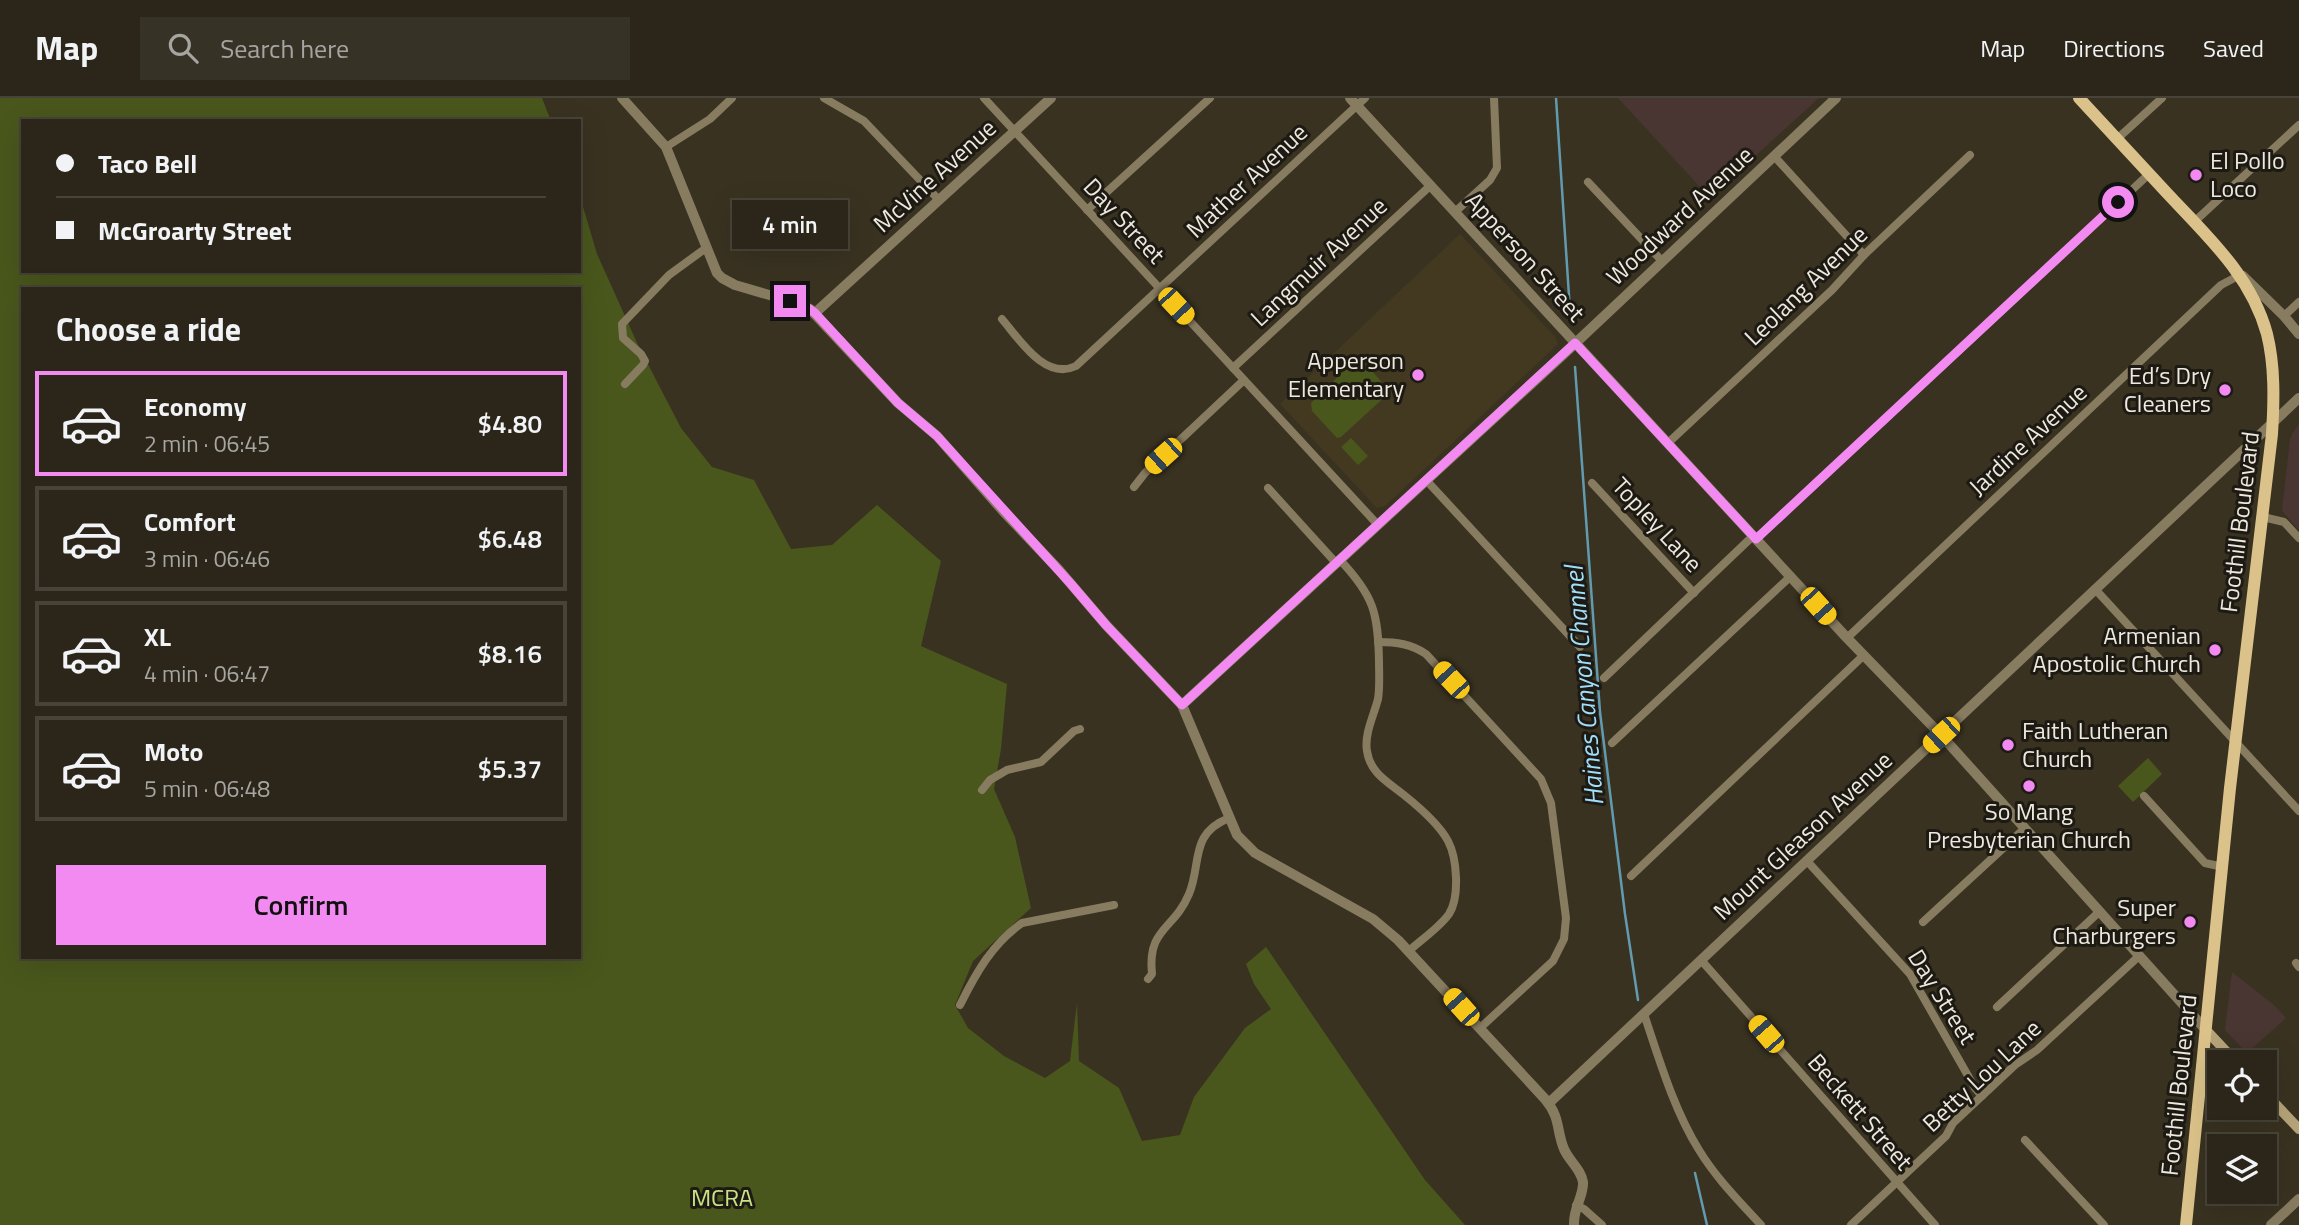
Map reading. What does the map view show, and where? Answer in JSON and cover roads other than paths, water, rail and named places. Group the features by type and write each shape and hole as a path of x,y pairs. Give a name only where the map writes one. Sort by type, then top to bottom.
{"main road":[{"name":"Foothill Boulevard","path":"2079,98 2238,272 2255,302 2267,336 2273,385 2273,422 2236,743 2186,1225"},
{"name":"Apperson Street","path":"2206,1030 2225,1050"},
{"path":"2277,1106 2299,1129"}],"street":[{"path":"622,98 666,147 717,273 722,278 762,294 805,306 815,313 898,403 937,436 1106,625 1182,705 1239,838 1255,853 1373,919 1410,950 1549,1103 1558,1122 1564,1151 1581,1175 1582,1189 1576,1205 1574,1225"},
{"path":"666,147 710,119 732,98"},
{"path":"824,98 856,115 871,127 939,200"},
{"name":"Day Street","path":"984,98 1378,526"},
{"name":"McVine Avenue","path":"815,313 1051,98"},
{"path":"1087,210 1210,98"},
{"path":"1455,212 1490,180 1497,168 1494,98"},
{"name":"Woodward Avenue","path":"1182,705 1427,481 1836,98"},
{"path":"2117,139 2162,98"},
{"name":"Apperson Street","path":"1358,101 1455,212 1863,656 1941,735 2206,1030"},
{"name":"Mather Avenue","path":"1002,319 1047,365 1057,369 1076,366 1358,101"},
{"path":"2194,222 2299,125"},
{"name":"Leolang Avenue","path":"1668,443 1832,290 1864,255 1970,155"},
{"path":"1774,156 1864,255"},
{"path":"1604,678 2149,174"},
{"path":"1588,182 1662,261"},
{"name":"Langmuir Avenue","path":"1233,368 1431,185"},
{"path":"625,384 645,360 642,354 623,338 621,330 626,317 669,275 706,248"},
{"path":"2238,272 2299,334"},
{"name":"Jardine Avenue","path":"1847,638 2221,285 2238,272"},
{"path":"2284,316 2299,302"},
{"path":"1134,487 1144,472 1244,380"},
{"name":"Mount Gleason Avenue","path":"1549,1103 2299,398"},
{"path":"1427,481 1580,646"},
{"name":"Topley Lane","path":"1592,483 1694,593"},
{"path":"1268,488 1360,583 1370,598 1378,642 1379,691 1367,743 1369,759 1381,778 1416,806 1451,848 1456,900 1447,916 1410,950"},
{"path":"2263,517 2284,522 2299,538"},
{"path":"1612,743 1791,576"},
{"path":"2095,589 2299,811"},
{"path":"1378,642 1407,645 1426,654 1541,779 1551,803 1566,918 1564,939 1553,961 1480,1028"},
{"path":"1631,876 1863,656"},
{"path":"982,790 996,775 1041,762 1074,731 1080,729"},
{"path":"2144,796 2205,863 2223,867"},
{"path":"1148,979 1152,974 1150,960 1154,944 1189,895 1196,857 1204,836 1213,826 1229,818"},
{"path":"1923,922 2024,829"},
{"name":"Day Street","path":"1807,861 1910,974 1982,1096"},
{"path":"960,1005 979,968 991,952 1022,923 1114,905"},
{"path":"1997,1007 2099,912"},
{"name":"Betty Lou Lane","path":"1851,1225 1946,1136 1953,1123 2015,1065 2037,1050 2139,957"},
{"name":"Beckett Street","path":"1701,960 1935,1225"},
{"path":"1644,1014 1671,1090 1698,1149 1714,1172 1761,1225"},
{"path":"2025,1140 2104,1225"},
{"path":"2271,1225 2299,1199"},
{"path":"1576,1205 1602,1225"}],"waterway":[{"name":"Haines Canyon Channel","path":"1556,98 1570,311"},
{"name":"Haines Canyon Channel","path":"1575,367 1600,712 1638,1000"},
{"name":"Haines Canyon Channel","path":"1695,1173 1707,1225"}],"place":[{"name":"El Pollo Loco","path":"2196,175"},
{"name":"Apperson Elementary","path":"1418,375"},
{"name":"Ed’s Dry Cleaners","path":"2225,390"},
{"name":"Armenian Apostolic Church","path":"2215,650"},
{"name":"Faith Lutheran Church","path":"2008,745"},
{"name":"So Mang Presbyterian Church","path":"2029,786"},
{"name":"Super Charburgers","path":"2190,922"}],"park label":[{"name":"MCRA","path":"722,1198"}]}
